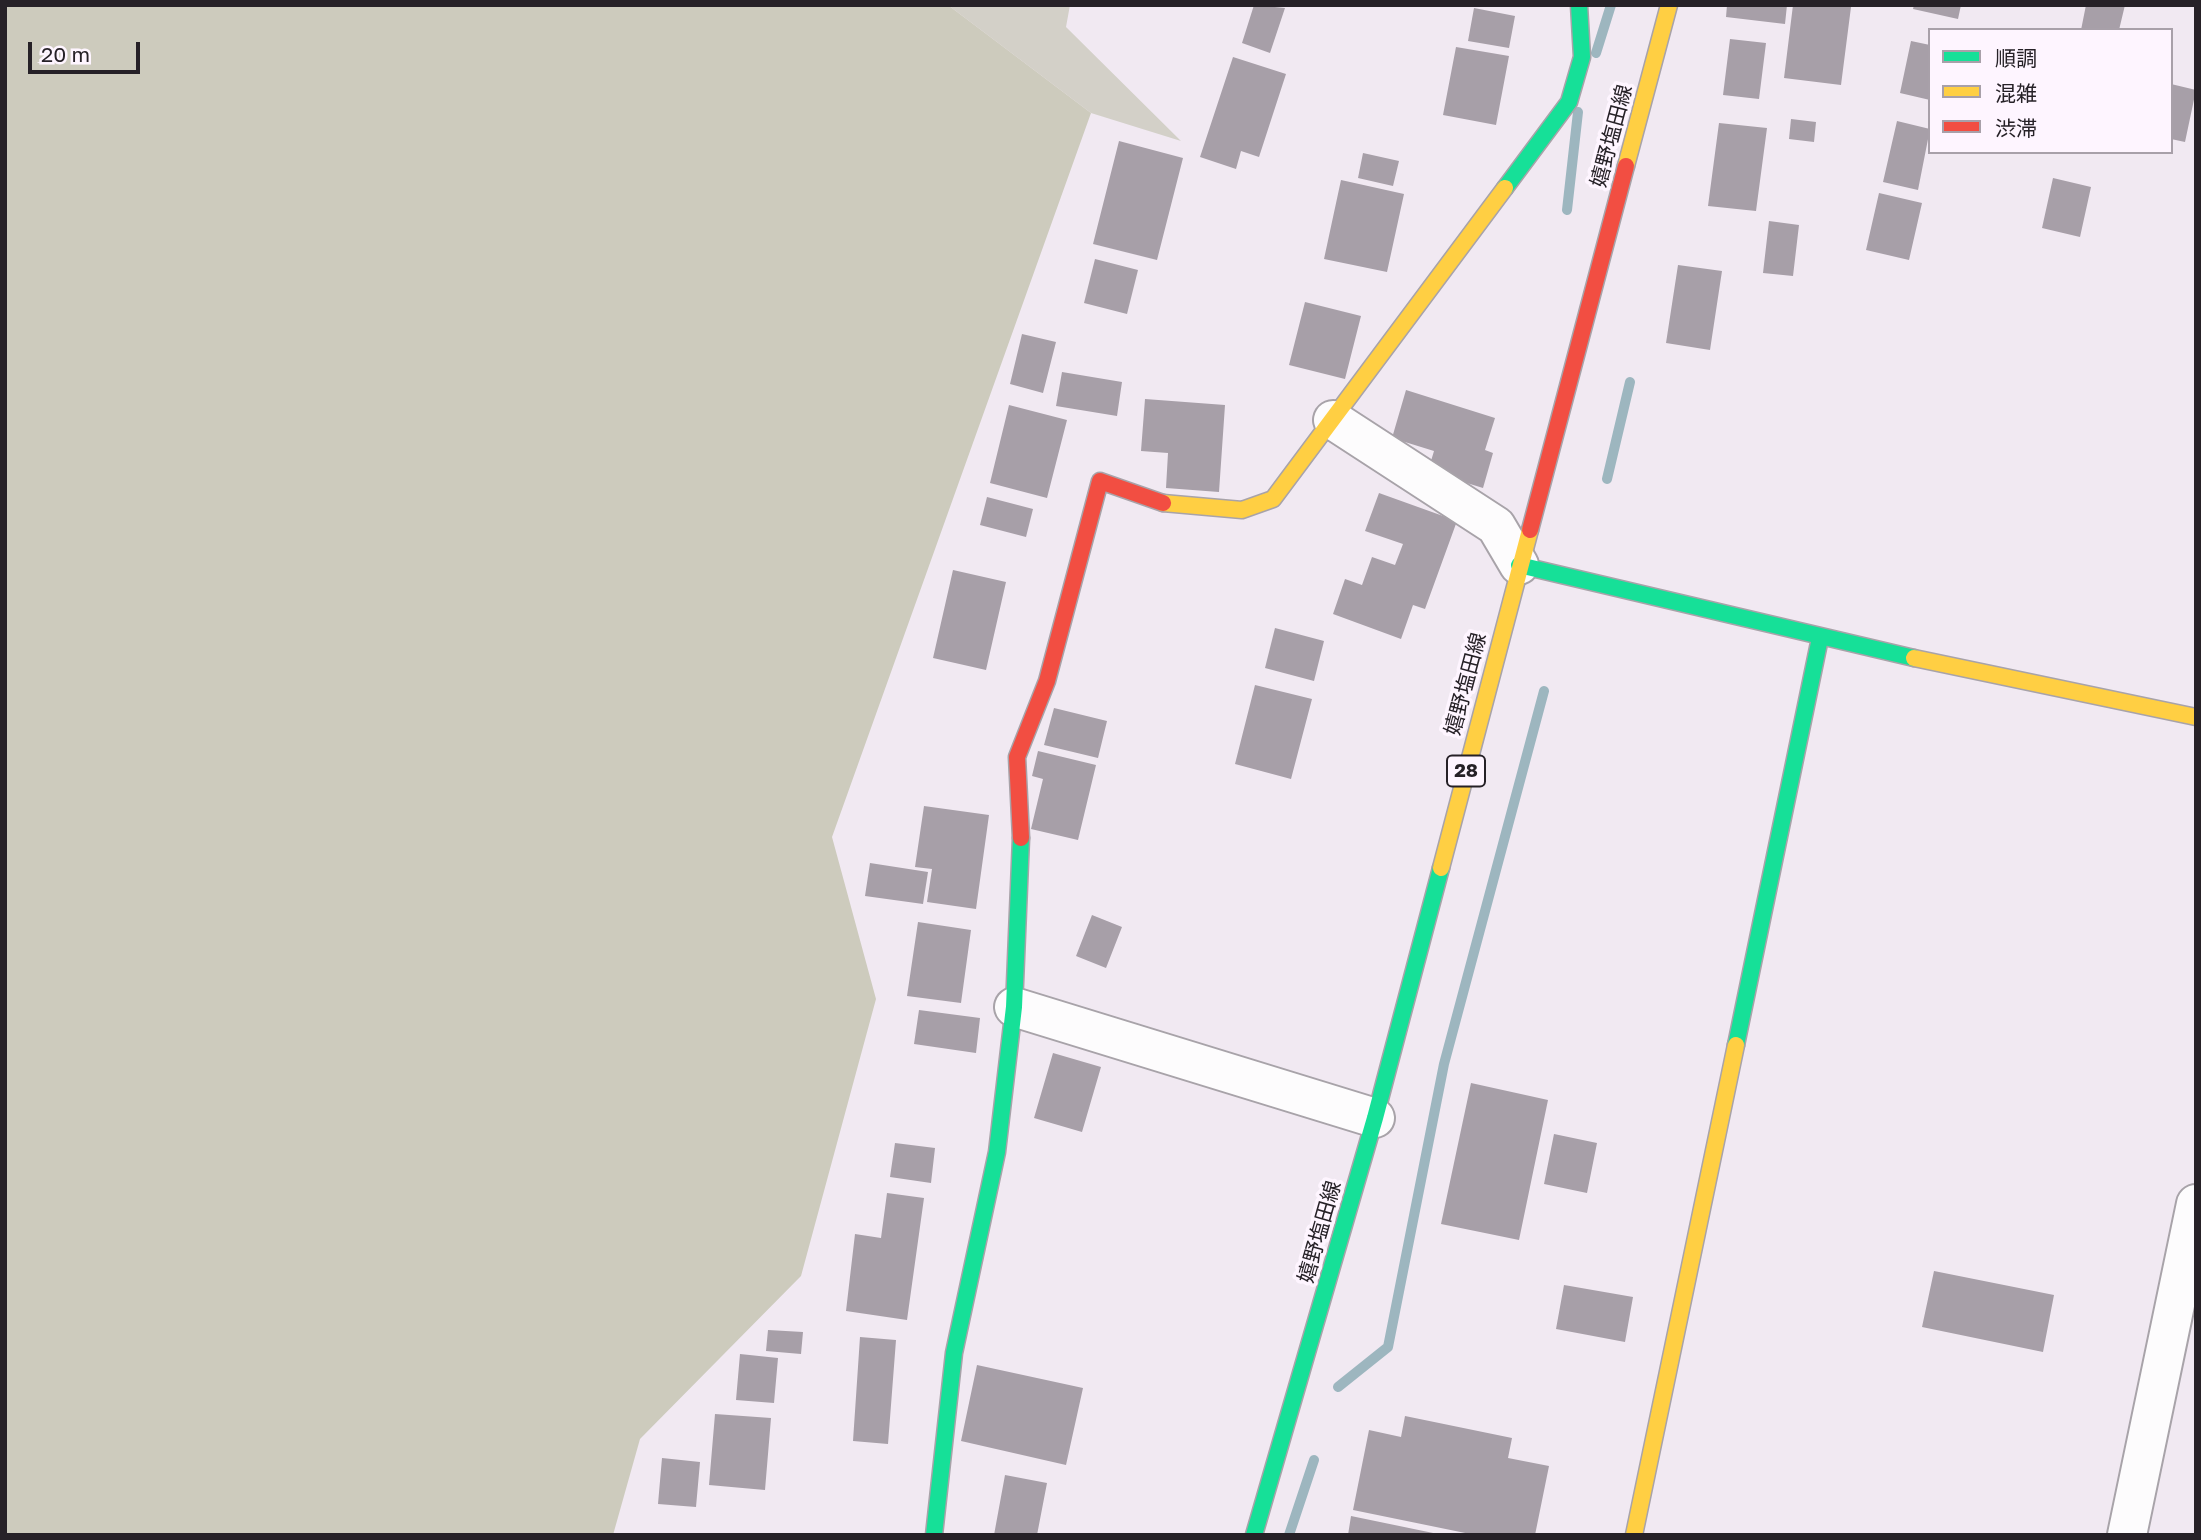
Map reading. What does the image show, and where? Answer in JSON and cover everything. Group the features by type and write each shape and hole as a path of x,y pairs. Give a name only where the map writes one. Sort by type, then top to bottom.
{"street":[{"path":"934,1535 954,1353 997,1152 1014,1007 1022,866 1017,757 1047,681 1100,481 1155,502 1242,510 1273,499 1569,102 1582,57 1579,5"},
{"name":"嬉野塩田線","path":"1254,1535 1375,1118 1669,5"},
{"path":"1333,420 1496,526 1519,565 1820,638 2196,717"},
{"path":"1634,1535 1820,638"},
{"path":"1014,1007 1375,1118"},
{"path":"2127,1535 2196,1204"}],"shaded area":[{"path":"5,5 948,5 1091,113 832,837 876,999 801,1276 640,1439 613,1535 5,1535"},
{"path":"948,5 1070,5 1066,27 1181,141 1091,113"}],"building":[{"path":"1254,5 1285,8 1270,53 1242,43"},
{"path":"1727,5 1787,5 1785,24 1726,17"},
{"path":"1793,5 1851,7 1841,85 1784,78"},
{"path":"1914,5 1961,5 1958,19 1913,9"},
{"path":"2086,5 2125,5 2119,28 2081,28"},
{"path":"1474,8 1515,16 1509,48 1468,41"},
{"path":"1730,39 1766,43 1759,99 1723,95"},
{"path":"1911,41 1928,45 1928,100 1900,93"},
{"path":"1456,47 1509,56 1496,125 1443,115"},
{"path":"1233,57 1286,74 1259,157 1241,151 1236,169 1200,157"},
{"path":"2173,84 2196,90 2185,142 2173,139"},
{"path":"1791,119 1816,122 1814,142 1789,139"},
{"path":"1897,121 1928,129 1918,190 1883,182"},
{"path":"1719,123 1767,128 1756,211 1708,206"},
{"path":"1119,141 1183,158 1157,260 1093,244"},
{"path":"1363,153 1399,161 1393,186 1358,178"},
{"path":"2053,178 2091,187 2080,237 2042,228"},
{"path":"1341,180 1404,194 1387,272 1324,259"},
{"path":"1879,193 1922,203 1909,260 1866,250"},
{"path":"1769,221 1799,225 1793,276 1763,273"},
{"path":"1095,259 1138,270 1127,314 1084,303"},
{"path":"1678,265 1722,271 1710,350 1666,343"},
{"path":"1305,302 1361,316 1345,379 1289,365"},
{"path":"1022,334 1056,342 1043,393 1010,384"},
{"path":"1062,372 1122,382 1117,416 1056,406"},
{"path":"1406,390 1495,418 1485,450 1493,453 1483,488 1428,471 1434,451 1392,438"},
{"path":"1145,399 1225,405 1219,492 1166,488 1168,453 1141,451"},
{"path":"1009,405 1067,420 1047,498 990,483"},
{"path":"1379,493 1457,521 1425,609 1413,605 1401,639 1333,614 1345,579 1362,585 1372,557 1395,565 1403,544 1365,531"},
{"path":"987,497 1033,509 1026,537 980,525"},
{"path":"953,570 1006,582 986,670 933,658"},
{"path":"1275,628 1324,641 1314,681 1265,668"},
{"path":"1255,685 1312,699 1291,779 1235,764"},
{"path":"1054,708 1107,721 1098,758 1044,745"},
{"path":"1038,751 1096,765 1078,840 1031,829 1043,779 1032,776"},
{"path":"924,806 989,815 976,909 927,902 932,869 915,867"},
{"path":"870,863 928,872 923,904 865,896"},
{"path":"1092,915 1122,927 1106,968 1076,956"},
{"path":"918,922 971,930 961,1003 907,996"},
{"path":"919,1010 980,1018 976,1053 914,1044"},
{"path":"1053,1053 1101,1067 1082,1132 1034,1118"},
{"path":"1471,1083 1548,1100 1519,1240 1441,1224"},
{"path":"1554,1134 1597,1143 1587,1193 1544,1184"},
{"path":"895,1143 935,1148 931,1183 890,1177"},
{"path":"887,1193 924,1198 907,1320 846,1311 855,1234 881,1238"},
{"path":"1934,1271 2054,1295 2043,1352 1922,1327"},
{"path":"1564,1285 1633,1297 1625,1342 1556,1329"},
{"path":"768,1330 803,1332 801,1354 766,1351"},
{"path":"860,1337 896,1340 888,1444 853,1441"},
{"path":"740,1354 778,1358 774,1403 736,1400"},
{"path":"977,1365 1083,1388 1066,1465 961,1441"},
{"path":"715,1414 771,1418 765,1490 709,1485"},
{"path":"1405,1416 1512,1438 1508,1458 1549,1466 1535,1535 1475,1535 1353,1510 1369,1430 1401,1437"},
{"path":"662,1458 700,1462 696,1507 658,1504"},
{"path":"1005,1475 1047,1483 1037,1535 994,1535"},
{"path":"1351,1516 1438,1534 1438,1535 1348,1535"}],"waterway":[{"path":"1596,53 1611,5"},
{"path":"1567,210 1578,112"},
{"path":"1607,479 1630,382"},
{"path":"1338,1387 1388,1347 1444,1064 1544,691"},
{"path":"1289,1535 1314,1460"}],"traffic: fast":[{"path":"1505,188 1569,102 1582,57 1579,5"},
{"path":"1519,565 1914,658"},
{"path":"1736,1045 1820,638"},
{"path":"934,1535 954,1353 997,1152 1014,1007 1021,838"},
{"path":"1254,1535 1375,1118 1441,868"}],"traffic: slow":[{"path":"1626,166 1669,5"},
{"path":"1163,503 1242,510 1273,499 1505,188"},
{"path":"1441,868 1530,530"},
{"path":"1914,658 2196,717"},
{"path":"1634,1535 1736,1045"}],"traffic: jam":[{"path":"1530,530 1626,166"},
{"path":"1021,838 1017,757 1047,681 1100,481 1163,503"}]}
